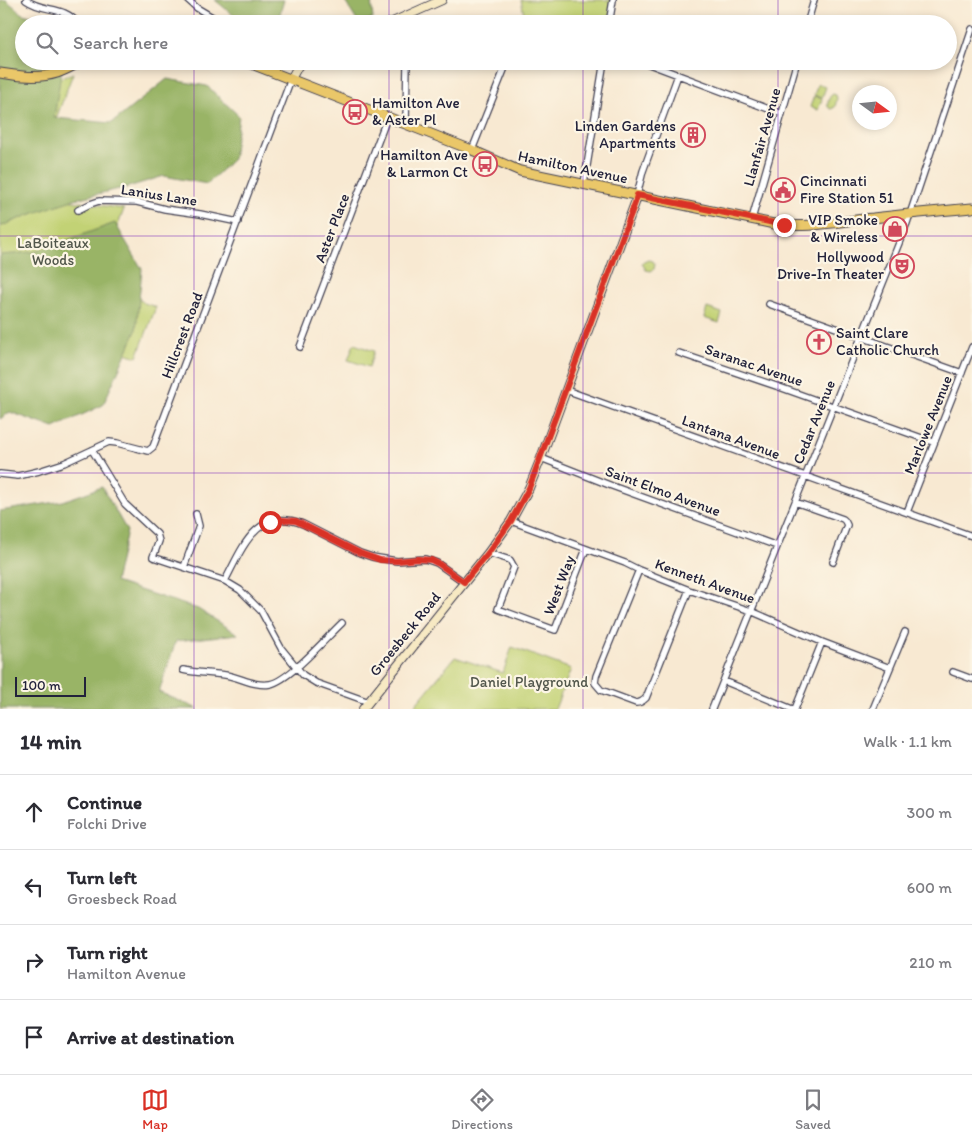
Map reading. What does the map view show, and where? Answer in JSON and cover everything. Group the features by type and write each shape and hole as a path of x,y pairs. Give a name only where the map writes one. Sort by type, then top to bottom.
{"main road":[{"path":"0,73 44,76 62,70"},
{"name":"Hamilton Avenue","path":"266,70 472,150 520,171 752,219 784,225 803,226 972,208"}],"street":[{"path":"26,0 34,5 68,15"},
{"path":"188,0 197,8 211,15"},
{"path":"416,15 442,0"},
{"path":"610,15 613,0"},
{"path":"810,15 814,0"},
{"name":"Cedar Avenue","path":"712,709 907,224 972,29"},
{"path":"291,80 296,70"},
{"path":"406,125 407,70"},
{"path":"472,150 504,70"},
{"path":"584,184 603,70"},
{"path":"665,70 782,114"},
{"name":"Llanfair Avenue","path":"752,219 794,70"},
{"path":"637,195 643,172 678,75"},
{"name":"Hillcrest Road","path":"0,474 18,476 27,474 64,463 109,442 148,450 153,447 291,80"},
{"name":"Aster Place","path":"300,347 387,118"},
{"name":"Groesbeck Road","path":"363,709 488,553 511,521 529,488 637,195"},
{"name":"Lanius Lane","path":"78,210 99,200 137,202 238,222"},
{"path":"769,304 962,373"},
{"name":"Marlowe Avenue","path":"907,512 972,347"},
{"name":"Saranac Avenue","path":"679,353 933,442"},
{"name":"Lantana Avenue","path":"566,390 972,536"},
{"path":"92,450 125,504 157,534 159,541 153,557 225,581 240,590 261,611 281,648 297,668 309,679 369,702"},
{"name":"Saint Elmo Avenue","path":"541,458 777,546"},
{"path":"795,502 845,520 847,525 832,562"},
{"path":"184,567 199,526 196,514"},
{"path":"225,581 250,535 266,524 283,520 296,521 360,553 372,557 391,561 431,560 464,582"},
{"name":"Kenneth Avenue","path":"511,521 625,563 689,590 751,611 822,642 890,668"},
{"name":"West Way","path":"488,553 510,560 514,567 498,609 555,630 586,549"},
{"path":"639,570 595,680 599,689 638,703 644,701 689,590"},
{"path":"183,670 228,675 263,685 272,684 278,682 297,668 342,623"},
{"path":"873,709 905,632"},
{"path":"724,681 794,709 822,642"},
{"path":"953,672 972,679"}],"green space":[{"path":"0,0 6,0 27,15 15,15 15,70 62,70 54,118 112,123 167,79 207,86 239,116 233,159 207,184 164,176 128,187 75,199 0,227"},
{"path":"215,0 284,0 280,15 233,15"},
{"path":"344,0 371,0 373,15 353,15"},
{"path":"521,0 613,0 610,15 524,15"},
{"name":"LaBoiteaux Woods","path":"73,73 28,194 124,209 102,269 144,303 156,307 137,357 0,308 0,103"},
{"path":"818,84 826,87 822,98 814,95"},
{"path":"833,94 837,98 835,107 831,109 828,107 828,104 829,98"},
{"path":"814,96 822,99 818,110 810,107"},
{"path":"115,223 142,269 136,331 103,405 54,428 10,412 0,419 0,255 37,251"},
{"path":"648,260 653,261 655,264 654,269 651,271 646,270 642,263"},
{"path":"707,308 722,313 719,323 704,318"},
{"path":"354,344 374,351 369,367 348,360"},
{"path":"102,487 127,531 115,582 198,609 238,634 176,641 159,692 198,709 0,709 0,511 63,501"},
{"name":"Daniel Playground","path":"512,647 571,669 555,709 412,709 455,657 503,673"}],"place":[{"name":"Hamilton Ave & Aster Pl","path":"355,112"},
{"name":"Linden Gardens Apartments","path":"693,135"},
{"name":"Hamilton Ave & Larmon Ct","path":"485,164"},
{"name":"Cincinnati Fire Station 51","path":"783,190"},
{"name":"VIP Smoke & Wireless","path":"895,229"},
{"name":"Hollywood Drive-In Theater","path":"902,266"},
{"name":"Saint Clare Catholic Church","path":"819,342"}],"route":[{"path":"270,522 277,520 296,521 360,553 380,560 431,560 464,582 511,521 529,488 637,195 784,225"}]}
